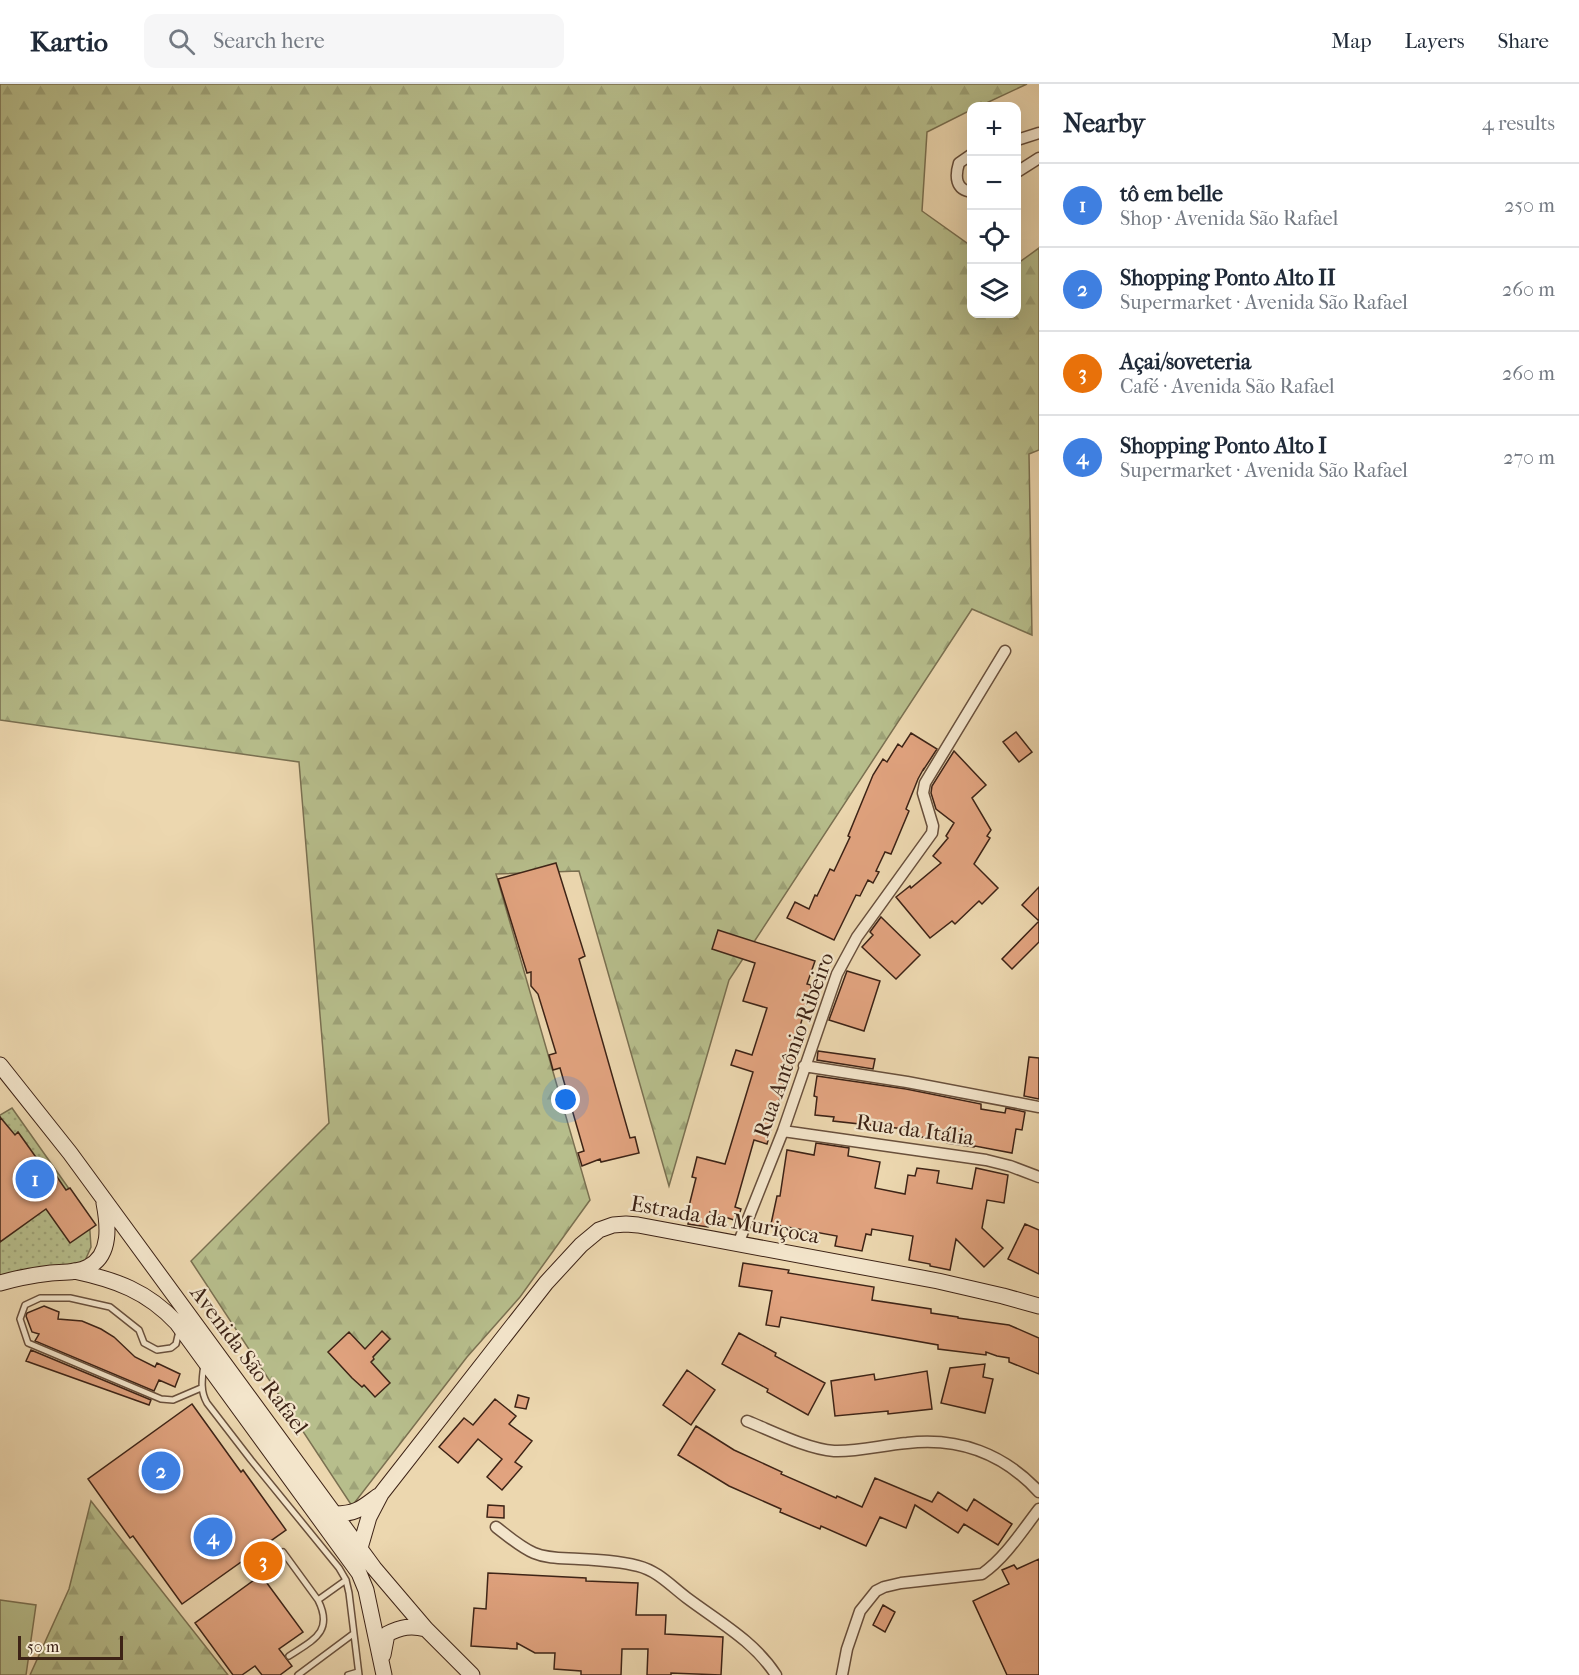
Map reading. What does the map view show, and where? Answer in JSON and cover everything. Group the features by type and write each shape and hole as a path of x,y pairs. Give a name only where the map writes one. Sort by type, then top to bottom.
{"main road":[{"name":"Avenida São Rafael","path":"0,1065 7,1084 70,1153 374,1568 426,1629 470,1674"},
{"path":"0,1283 33,1275 88,1268 97,1261 103,1251 108,1223 104,1200"},
{"name":"Estrada da Muriçoca","path":"360,1548 369,1517 381,1494 546,1283 581,1245 599,1230 613,1225 626,1224 938,1281 1039,1306"},
{"name":"Avenida São Rafael","path":"74,1271 98,1276 135,1290 164,1309 180,1327 359,1573 366,1590 382,1670"},
{"name":"Estrada da Muriçoca","path":"335,1514 349,1514 358,1511 381,1494"},
{"path":"382,1670 387,1634 399,1628 413,1626 426,1629"}],"street":[{"path":"1021,139 1039,133"},
{"path":"967,157 959,163 956,177 958,184 967,191"},
{"path":"1021,169 1039,158"},
{"name":"Rua Antônio Ribeiro","path":"738,1244 783,1131 804,1066 843,962 857,937 932,833 933,826 923,793 924,783 1005,651"},
{"path":"804,1066 907,1082 1039,1107"},
{"name":"Rua da Itália","path":"783,1131 986,1160 1039,1177"},
{"path":"747,1421 815,1448 833,1451 933,1441 978,1449 1025,1477 1039,1492"},
{"path":"842,1675 847,1649 860,1611 876,1591 901,1583 982,1574 992,1567 1039,1509"},
{"path":"496,1527 524,1548 543,1556 600,1560 649,1569 750,1644 770,1665 776,1675"}],"lane":[{"path":"180,1327 176,1344 171,1348 157,1350 144,1343 139,1330 110,1307 70,1298 40,1298 25,1305 20,1319 28,1342 161,1399 173,1400 201,1388"},
{"path":"204,1360 201,1388 207,1403 339,1568 346,1580 358,1674 348,1675"},
{"path":"283,1551 318,1600 323,1610 324,1621 322,1630 315,1638 289,1656"},
{"path":"318,1600 346,1580"},
{"path":"298,1675 353,1634"}],"green space":[{"path":"0,84 1027,84 989,102 967,102 967,112 927,132 922,211 967,243 967,318 1021,318 1021,261 1039,248 1039,450 1029,454 1032,635 972,609 729,980 669,1186 579,871 496,874 590,1200 520,1297 467,1357 352,1506 191,1261 329,1123 299,762 0,720"},
{"path":"12,1108 89,1217 91,1247 84,1263 0,1275 0,1115"},
{"path":"91,1501 228,1675 30,1675 69,1589"},
{"path":"0,1600 36,1605 26,1675 0,1675"}],"building":[{"path":"1016,732 1032,752 1019,762 1003,742"},
{"path":"911,733 937,749 918,779 906,809 909,811 891,854 885,852 873,883 868,880 860,896 856,895 834,940 787,918 795,902 809,909 830,869 834,871 850,837 848,836 873,775 883,759 887,762 898,744 902,747"},
{"path":"954,751 986,785 972,798 991,830 987,836 990,838 974,864 998,888 982,904 979,901 955,924 952,921 930,938 896,897 910,886 911,888 941,863 933,856 948,838 946,836 954,823 936,809 931,793 932,786"},
{"path":"556,863 585,956 579,959 630,1138 635,1137 639,1153 601,1162 600,1159 582,1166 578,1153 584,1151 560,1068 553,1070 549,1055 556,1053 538,994 531,986 531,972 527,973 498,879"},
{"path":"1039,887 1039,921 1022,905"},
{"path":"881,917 920,955 896,979 862,947 873,935 870,932"},
{"path":"1039,921 1039,942 1012,969 1002,959"},
{"path":"718,930 815,961 807,984 811,985 811,989 798,1033 801,1034 787,1081 785,1080 767,1144 754,1140 735,1207 741,1209 737,1221 710,1212 708,1227 688,1224 696,1178 692,1177 697,1157 725,1164 753,1072 731,1065 736,1050 752,1055 767,1008 743,1001 755,963 712,949"},
{"path":"847,971 880,981 864,1031 829,1020"},
{"path":"818,1051 875,1059 873,1069 817,1060"},
{"path":"1029,1057 1039,1058 1039,1099 1024,1096"},
{"path":"817,1076 906,1089 981,1104 981,1109 1005,1113 1006,1108 1025,1112 1022,1130 1016,1129 1012,1153 947,1143 947,1140 913,1136 914,1130 833,1121 834,1117 815,1115 817,1097 814,1096"},
{"path":"0,1117 15,1135 18,1132 50,1177 55,1174 66,1190 70,1188 96,1225 70,1243 46,1209 0,1242"},
{"path":"816,1143 849,1148 848,1156 880,1162 875,1188 905,1194 908,1175 915,1176 917,1168 939,1171 937,1183 972,1189 976,1168 1008,1175 1004,1203 987,1200 982,1228 1003,1248 984,1267 956,1239 950,1270 909,1260 913,1236 872,1229 871,1235 866,1234 862,1251 835,1246 837,1236 771,1224 777,1196 780,1196 787,1150 814,1155"},
{"path":"1025,1224 1039,1230 1039,1274 1008,1259"},
{"path":"743,1263 874,1287 872,1300 931,1309 931,1313 958,1318 1009,1325 1039,1338 1039,1374 1009,1362 1009,1358 986,1352 986,1355 938,1349 938,1345 781,1317 779,1327 766,1325 772,1291 739,1286"},
{"path":"44,1306 59,1312 58,1319 82,1321 101,1329 114,1337 135,1357 155,1367 157,1363 180,1374 175,1387 159,1380 154,1391 35,1341 39,1334 32,1332 26,1316 27,1313"},
{"path":"382,1331 390,1339 371,1362 390,1383 375,1397 364,1385 362,1387 352,1378 328,1352 349,1332 365,1349"},
{"path":"739,1333 825,1383 808,1415 767,1392 768,1389 722,1364"},
{"path":"31,1350 151,1400 149,1405 26,1361"},
{"path":"985,1364 983,1377 993,1379 985,1413 941,1403 950,1368"},
{"path":"687,1370 715,1390 691,1425 663,1405"},
{"path":"927,1371 932,1409 888,1414 888,1411 835,1416 831,1381 874,1374 875,1380"},
{"path":"518,1395 529,1398 526,1409 515,1407"},
{"path":"495,1399 516,1416 509,1424 532,1441 515,1462 522,1467 502,1490 487,1477 502,1459 478,1439 458,1463 439,1447 464,1418 473,1425"},
{"path":"192,1404 286,1530 182,1604 133,1536 130,1538 88,1479"},
{"path":"696,1426 734,1450 782,1472 781,1474 862,1507 875,1478 932,1502 938,1492 967,1511 974,1499 1012,1524 998,1545 964,1524 958,1533 915,1505 906,1528 880,1517 866,1546 821,1526 820,1529 780,1512 781,1509 729,1486 678,1455"},
{"path":"488,1505 504,1506 504,1518 487,1517"},
{"path":"1039,1559 1039,1675 1007,1675 973,1601 1009,1584 1002,1570 1014,1565 1017,1569"},
{"path":"488,1573 638,1583 636,1615 666,1615 665,1634 723,1637 721,1675 671,1673 671,1675 647,1675 648,1649 622,1649 621,1675 581,1675 581,1671 554,1669 555,1653 535,1653 517,1643 517,1649 471,1646 474,1608 486,1609"},
{"path":"261,1575 303,1632 279,1649 292,1666 280,1675 262,1675 255,1666 242,1675 233,1675 195,1623"},
{"path":"883,1605 895,1612 885,1632 873,1625"}],"place":[{"name":"tô em belle","path":"35,1179"},
{"name":"Shopping Ponto Alto II","path":"161,1471"},
{"name":"Shopping Ponto Alto I","path":"213,1537"},
{"name":"Açai/soveteria","path":"263,1561"}]}
